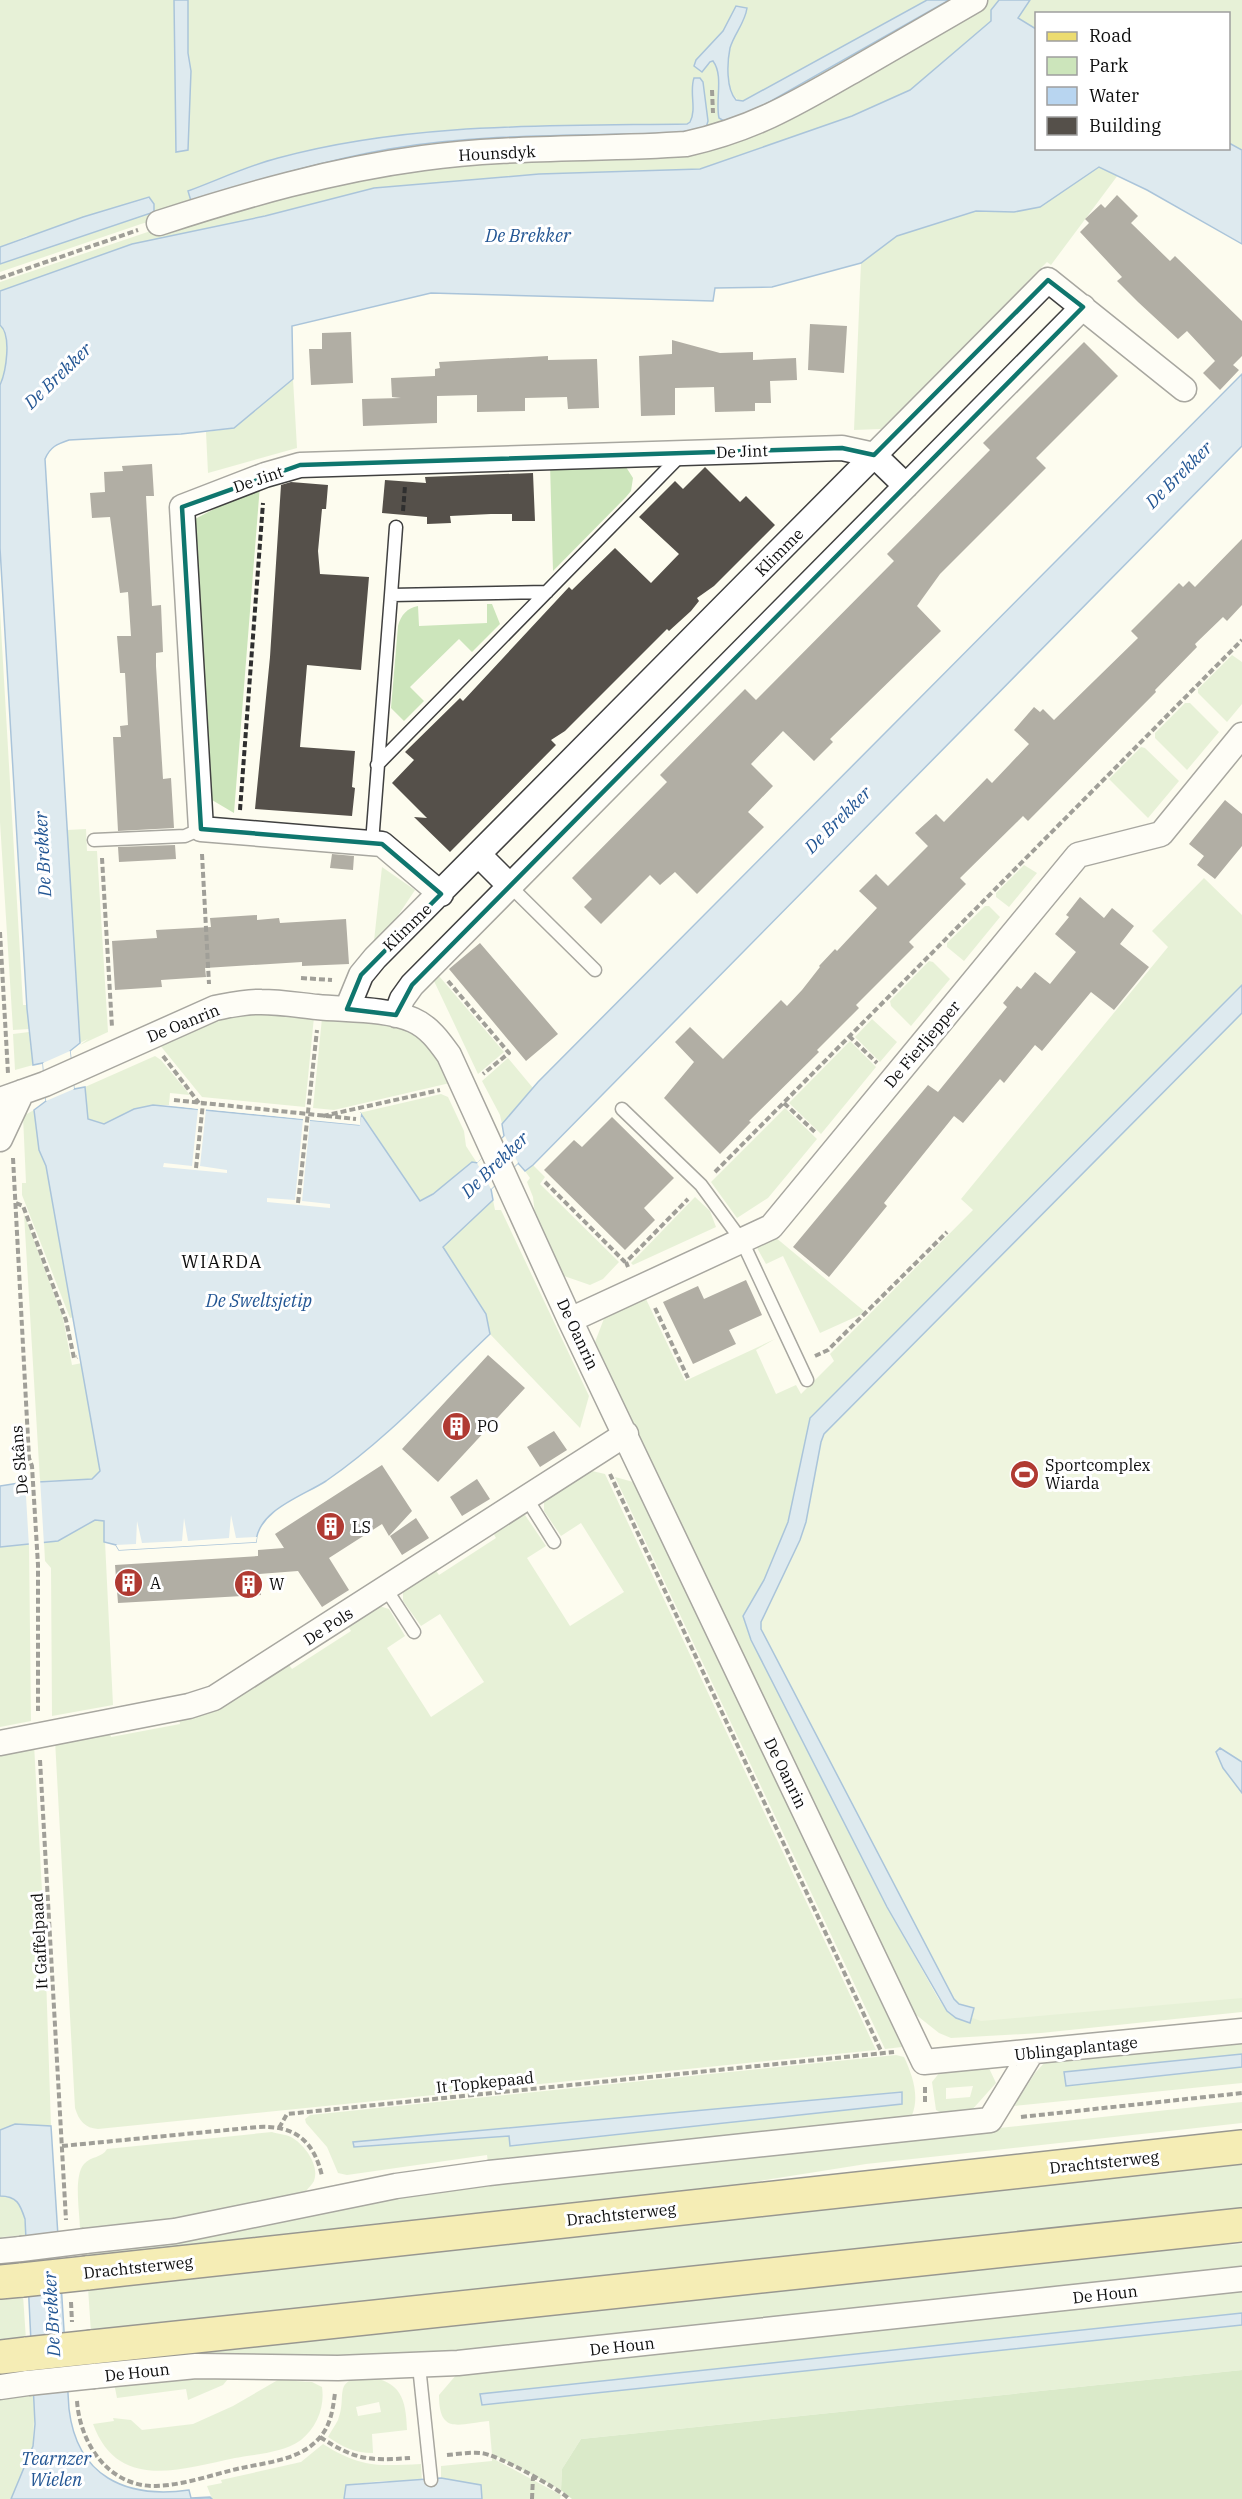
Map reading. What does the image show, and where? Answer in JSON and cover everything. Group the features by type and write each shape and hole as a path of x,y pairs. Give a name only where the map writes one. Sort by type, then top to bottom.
{"main road":[{"name":"Drachtsterweg","path":"11,2265 1242,2147"},
{"path":"18,2365 93,2361 1242,2226"}],"street":[{"name":"Hounsdyk","path":"159,223 301,181 369,166 426,158 686,144 716,138 744,129 786,110 975,0"},
{"name":"Klimme","path":"347,1009 361,975 375,958 1048,280 1184,389"},
{"path":"396,1015 402,999 412,986 1083,307"},
{"name":"De Jint","path":"201,829 182,507 265,475 300,465 842,448 874,455"},
{"path":"874,455 906,486"},
{"name":"De Fierljepper","path":"570,1320 771,1227 1078,855 1161,834 1242,735"},
{"path":"201,829 382,844 441,894"},
{"path":"479,855 510,886"},
{"name":"De Oanrin","path":"11,1100 215,1008 239,1003 260,1001 396,1015 412,1019 437,1038 449,1055 570,1320 921,2056"},
{"path":"0,1139 11,1100"},
{"name":"De Pols","path":"0,1743 189,1706 214,1698 626,1434"},
{"name":"Ublingaplantage","path":"921,2056 1030,2053 1242,2031"},
{"path":"990,2120 1030,2053"},
{"name":"Drachtsterweg","path":"86,2257 148,2235 226,2222 396,2186 489,2173 990,2120"},
{"name":"De Houn","path":"93,2361 196,2366 338,2368 419,2366 1242,2279"},
{"path":"0,2386 18,2365"}],"lane":[{"path":"377,765 684,453"},
{"path":"372,843 396,527"},
{"path":"390,595 547,592"},
{"path":"97,840 185,836 201,829"},
{"path":"510,886 595,970"},
{"path":"622,1109 701,1185 742,1241 807,1380"},
{"path":"526,1499 554,1542"},
{"path":"386,1589 414,1632"},
{"path":"419,2366 431,2480"}],"path":[{"path":"0,278 159,223"},
{"path":"396,527 403,516 407,461"},
{"path":"238,832 265,475"},
{"path":"626,1262 1242,640"},
{"path":"201,829 210,986"},
{"path":"97,840 114,1052"},
{"name":"De Skâns","path":"0,932 29,1458 32,1470 37,1556 39,1735"},
{"path":"298,1203 316,1035"},
{"path":"849,1036 893,1078"},
{"path":"194,1096 201,1103 196,1168"},
{"path":"174,1100 356,1119"},
{"path":"784,1102 834,1150"},
{"path":"323,1116 342,1111"},
{"path":"545,1182 626,1262 688,1378"},
{"path":"16,1203 23,1206 69,1326 74,1358 77,1357"},
{"path":"799,1364 828,1350 947,1232"},
{"path":"599,1451 882,2053"},
{"name":"It Gaffelpaad","path":"39,1735 62,2146 258,2127 279,2128"},
{"name":"It Topkepaad","path":"279,2128 287,2114 882,2053 921,2056"},
{"path":"921,2056 926,2127"},
{"path":"990,2120 1242,2093"},
{"path":"279,2128 298,2136 313,2150 318,2160 327,2199"},
{"path":"338,2368 330,2420 320,2437 343,2452 363,2458 382,2460 482,2453 533,2477 569,2499"},
{"path":"532,2499 533,2477"}],"highlighted area":[{"path":"1048,280 1083,307 412,985 396,1015 347,1009 361,975 441,894 382,844 201,829 182,507 300,465 842,448 874,455"}],"green space":[{"path":"0,0 174,0 177,152 188,150 191,71 188,53 188,0 927,0 743,101 739,101 731,93 729,77 730,49 747,8 736,6 723,31 710,45 706,67 713,61 718,72 718,111 767,104 949,0 966,0 730,129 296,177 141,224 0,272 0,264 46,248 27,236 0,247","holes":["701,80 708,121 706,128 681,132 606,136 507,137 418,145 374,151 313,164 192,201 188,191 278,158 328,146 379,138 481,128 687,124 693,115 692,86"]},
{"path":"984,0 999,0 991,10 991,21 910,90 852,116 700,169 539,174 374,188 265,216 132,244 0,291 0,282 189,218 367,170 686,148"},
{"path":"1030,0 1242,0 1242,150 1230,144 1230,12 1035,12 1035,28 1018,18"},
{"path":"1099,167 1118,175 1051,265 1047,262 881,429 854,430 861,263 897,236 976,211 1014,212 1072,185"},
{"path":"0,325 4,330 7,345 6,363 0,385"},
{"path":"293,379 297,448 208,473 206,432 234,428"},
{"path":"550,464 620,464 626,467 633,478 631,491 626,497 553,571"},
{"path":"260,485 234,813 212,800 195,519"},
{"path":"487,604 492,604 500,624 472,652 459,639 410,687 424,701 404,721 391,708 398,626 403,615 411,608 418,606 419,626 487,623"},
{"path":"0,611 23,1005 27,1005 29,1029 13,1030 0,822"},
{"path":"1232,655 1242,662 1242,704 1227,722 1198,693 1198,689"},
{"path":"1185,703 1190,703 1219,732 1187,770 1155,738 1155,733"},
{"path":"1141,747 1145,748 1179,781 1148,818 1109,779"},
{"path":"86,829 87,851 97,851 108,1032 80,1045 88,1039 80,1043 67,830"},
{"path":"1024,865 1037,873 1009,907 996,897 996,893"},
{"path":"382,867 415,890 395,920 374,941"},
{"path":"1204,878 1242,915 1242,985 810,1418 788,1522 764,1580 743,1616 751,1640 887,1907 938,1998 947,2011 956,2018 1242,1869 1242,2012 1041,2033 951,2038 939,2033 915,2014 595,1342 605,1316 645,1297 685,1381 775,1339 756,1350 776,1394 796,1385 801,1394 834,1361 830,1354 973,1210 961,1199 1168,947 1152,931"},
{"path":"985,906 989,906 1000,917 964,961 947,947 947,943"},
{"path":"929,961 933,962 950,979 911,1026 891,1006 890,1001"},
{"path":"439,976 504,1052 478,1074 434,981"},
{"name":"Sportcomplex Wiarda","path":"1242,1000 1242,1998 981,2021 948,2009 752,1624 796,1522 816,1427"},
{"path":"261,1012 314,1017 305,1107 202,1097 159,1044 225,1017"},
{"path":"322,1018 375,1022 413,1033 431,1049 450,1083 334,1110 313,1108"},
{"path":"872,1019 897,1042 880,1062 855,1037"},
{"path":"29,1032 33,1065 15,1070 13,1034"},
{"path":"850,1041 876,1067 821,1134 789,1103"},
{"path":"155,1056 190,1095 170,1093 169,1105 135,1110 104,1124 88,1119 85,1087"},
{"path":"508,1058 533,1088 502,1124 500,1115 482,1081"},
{"path":"441,1094 448,1097 464,1131 466,1146 477,1163 420,1202 359,1113"},
{"path":"785,1108 817,1139 768,1198 737,1218 711,1182"},
{"path":"34,1110 39,1150 46,1166 74,1317 70,1318 22,1195 22,1183 26,1183 23,1116"},
{"path":"533,1165 545,1177 540,1184 619,1262 603,1279 590,1285 564,1276 535,1214 533,1197 527,1182 530,1178 525,1171"},
{"path":"695,1197 710,1211 716,1227 633,1265 631,1263"},
{"path":"493,1200 495,1210 501,1210 589,1396 580,1428 490,1334 486,1314 443,1247"},
{"path":"24,1214 63,1318 72,1365 82,1363 100,1471 92,1479 40,1481"},
{"path":"775,1237 864,1311 820,1333 783,1256 766,1264 756,1246"},
{"path":"588,1470 605,1474 876,2050 98,2129 86,2125 78,2117 75,2108 55,1740 109,1729 111,1737 180,1724 179,1716 287,1662 292,1669 351,1631 347,1624 376,1605 389,1609 405,1636 387,1648 431,1717 484,1682 440,1614 421,1626 403,1601 403,1591 434,1568 439,1575 496,1538 492,1531 525,1515 546,1546 527,1558 570,1626 624,1592 581,1523 561,1536 544,1511 544,1501"},
{"path":"615,1477 637,1483 902,2047 885,2049"},
{"path":"95,1520 104,1521 113,1705 52,1716 51,1568 45,1561 44,1542 58,1540"},
{"path":"29,1544 31,1721 0,1727 0,1547"},
{"path":"34,1744 45,1946 51,2126 15,2124 0,2130 0,1751"},
{"path":"1242,2042 1242,2054 1065,2072 1067,2086 1242,2067 1242,2083 1014,2106 1035,2073 1046,2061"},
{"path":"896,2055 904,2057 915,2093 912,2115 905,2118 488,2162 487,2155 347,2175 338,2173 327,2147 306,2123 305,2119 310,2115","holes":["901,2092 902,2104 511,2145 509,2136 355,2147 510,2128"]},
{"path":"988,2066 996,2083 971,2111 944,2114 936,2110 932,2082 940,2072","holes":["973,2086 970,2097 946,2099 946,2088"]},
{"path":"1242,2102 1242,2123 866,2164 670,2195 86,2258 86,2252 459,2186"},
{"path":"272,2132 291,2137 310,2156 315,2175 313,2182 305,2192 175,2220 80,2230 78,2186 81,2170 87,2161 107,2149"},
{"path":"1242,2164 1242,2209 91,2333 88,2288"},
{"path":"0,2196 14,2199 18,2203 25,2221 26,2235 2,2237 0,2241"},
{"path":"1242,2244 1242,2271 442,2356 93,2368 93,2362 1138,2250"},
{"path":"1242,2287 1242,2313 480,2394 482,2405 1242,2325 1242,2370 581,2439 562,2469 561,2490 492,2454 489,2421 452,2424 442,2416 440,2408 439,2395 457,2374"},
{"path":"23,2295 26,2340 0,2343 0,2297"},
{"path":"1242,2370 1242,2499 572,2499 561,2490 562,2469 581,2439"},
{"path":"290,2373 297,2374 296,2381 312,2382 322,2387 321,2409 307,2435 294,2444 278,2450 194,2467 153,2471 135,2468 118,2460 104,2445 93,2424 114,2421 113,2418 131,2420 142,2430 193,2424 233,2406"},
{"path":"232,2374 223,2385 188,2400 186,2389 117,2398 114,2383"},
{"path":"367,2376 387,2382 394,2387 403,2400 407,2430 372,2434 373,2453 349,2449 328,2437 341,2411 345,2385 356,2378","holes":["379,2402 381,2412 358,2416 356,2407"]},
{"path":"35,2393 33,2446 11,2499 0,2499 0,2394"},
{"path":"323,2444 348,2458 370,2464 421,2464 422,2481 382,2481 346,2485 344,2499 212,2499 207,2486 222,2483 221,2480 301,2462"},
{"path":"492,2458 561,2495 560,2499 482,2499 480,2485 441,2478 441,2466 492,2461"}],"water":[{"path":"174,0 188,0 188,53 191,71 188,150 176,152"},
{"path":"927,0 949,0 736,121 724,121 719,118 719,81 713,61 702,72 694,66 696,60 723,31 736,6 747,8 730,48 728,68 730,89 736,100 743,101"},
{"path":"999,0 1030,0 1018,18 1035,28 1035,150 1230,150 1230,144 1242,150 1242,244 1147,190 1099,167 1040,207 1014,212 976,211 897,236 861,263 772,287 715,288 713,301 431,293 292,326 293,379 234,428 181,434 69,440 54,446 47,455 45,459 80,1043 70,1051 74,1089 85,1087 88,1119 104,1124 134,1109 153,1105 359,1125 361,1114 420,1201 433,1194 472,1162 478,1163 504,1136 502,1124 538,1082 1242,374 1242,446 533,1165 525,1171 518,1163 491,1189 493,1200 443,1247 486,1314 490,1334 411,1410 348,1465 273,1513 259,1531 256,1542 119,1550 116,1545 104,1542 104,1521 95,1520 58,1541 0,1547 0,1486 92,1479 100,1471 46,1166 39,1150 34,1110 46,1101 43,1063 33,1065 27,1009 0,548 0,385 6,363 7,345 4,330 0,325 0,291 132,244 265,216 374,188 539,174 700,169 852,116 910,90 991,21 991,10"},
{"path":"694,78 700,78 703,82 708,121 706,128 674,133 531,136 424,144 339,159 191,201 188,191 278,158 328,146 378,138 481,128 687,124 693,112"},
{"path":"149,197 154,204 154,212 0,264 0,247 83,217"},
{"path":"1242,985 1242,1013 824,1434 806,1522 800,1540 761,1622 761,1629 954,1999 959,2004 974,2008 970,2023 956,2018 947,2011 887,1907 751,1640 743,1616 764,1580 788,1522 810,1418"},
{"path":"1220,1748 1242,1762 1242,1793 1223,1768 1216,1752"},
{"path":"1242,2054 1242,2067 1066,2086 1064,2072"},
{"path":"902,2092 902,2104 510,2146 509,2136 354,2147 353,2142"},
{"path":"15,2124 51,2126 69,2409 74,2432 82,2451 108,2478 125,2486 144,2491 189,2490 191,2498 210,2497 212,2499 11,2499 33,2446 35,2424 25,2219 14,2199 0,2196 0,2130"},
{"path":"1242,2313 1242,2325 482,2405 480,2394"},
{"path":"441,2478 481,2485 482,2499 344,2499 346,2485"}],"pier":[{"path":"70,1051 74,1089 46,1101 43,1063"},
{"path":"169,1102 357,1122 358,1113 361,1113 360,1125 310,1120 302,1201 330,1204 330,1208 267,1202 267,1198 295,1200 303,1119 206,1109 200,1166 227,1170 227,1173 163,1167 164,1163 192,1166 198,1109 169,1105"},
{"path":"505,1136 518,1163 491,1189 477,1163"},
{"path":"40,1478 44,1545 29,1547 25,1479"},
{"path":"231,1515 236,1538 257,1537 256,1542 119,1550 116,1545 136,1544 137,1521 142,1543 182,1541 184,1518 188,1541 229,1538"}],"building":[{"path":"1117,195 1138,216 1131,223 1170,261 1175,256 1242,321 1242,356 1233,365 1239,370 1220,390 1203,373 1215,361 1187,331 1178,339 1138,302 1117,281 1122,277 1080,232 1089,223 1085,219 1101,204 1105,208"},
{"path":"810,324 847,326 844,373 808,370"},
{"path":"351,332 353,383 311,385 309,349 322,349 322,333"},
{"path":"672,340 720,353 753,352 753,360 796,358 797,380 770,381 771,403 755,403 755,411 715,412 714,387 675,388 675,415 641,416 639,356 672,354"},
{"path":"1084,342 1118,376 1036,458 1046,468 940,574 917,606 941,631 830,739 833,742 814,761 783,731 751,764 773,786 748,812 764,827 697,894 675,872 660,885 650,875 601,924 584,907 592,899 572,878 667,782 660,775 745,689 756,700 894,561 887,554 990,450 983,443"},
{"path":"548,356 548,360 597,359 599,408 568,409 567,397 525,398 525,411 477,412 477,395 437,396 437,423 363,426 362,399 401,398 392,397 391,378 435,376 435,369 440,368 439,362"},
{"path":"152,464 154,496 146,496 152,606 161,605 163,652 156,653 156,666 163,779 171,778 174,828 118,831 113,737 121,737 120,726 128,725 125,673 120,673 117,636 131,636 128,592 120,593 110,517 92,518 90,493 105,492 104,472 123,471 122,466"},
{"path":"705,467 740,502 746,496 775,525 714,586 697,598 699,601 691,611 669,631 667,629 565,731 551,740 556,745 450,852 414,817 427,818 392,783 414,760 405,752 460,698 463,701 569,587 572,590 615,548 651,583 679,554 639,517 675,481 683,489"},
{"path":"533,473 535,521 512,521 512,514 491,514 450,516 451,523 427,524 427,517 382,513 385,480 426,483 425,477"},
{"path":"291,482 328,485 326,509 322,509 318,551 320,574 369,577 361,670 307,665 300,747 355,751 352,816 255,809 270,657 281,485"},
{"path":"1242,539 1242,605 1227,621 1223,617 1195,644 1197,647 1155,690 1156,692 1028,821 1023,816 960,878 966,884 909,942 914,947 856,1005 859,1008 817,1050 819,1052 749,1121 751,1122 720,1154 664,1098 694,1062 675,1042 690,1027 723,1059 781,1000 787,1006 819,966 835,949 837,951 877,908 859,891 876,874 888,886 928,846 915,833 936,814 944,822 987,778 992,783 1029,744 1014,730 1034,707 1040,712 1043,709 1054,720 1138,638 1131,631 1179,583 1183,587 1189,581 1195,587"},
{"path":"1225,800 1242,814 1242,846 1215,879 1197,865 1204,856 1189,844"},
{"path":"175,845 176,859 119,862 118,847"},
{"path":"332,854 354,856 353,870 330,868"},
{"path":"1080,897 1104,918 1112,908 1134,926 1120,944 1149,967 1114,1010 1091,992 1042,1051 1035,1045 1004,1083 1000,1079 963,1123 954,1116 884,1203 887,1206 829,1277 793,1247 928,1085 938,1092 1007,1007 1003,1003 1017,986 1021,989 1035,972 1050,984 1076,952 1055,934 1069,917 1066,915"},
{"path":"257,915 257,920 279,918 280,923 346,919 349,964 302,966 302,962 205,968 206,977 161,980 162,987 115,990 112,941 157,938 156,930 211,927 210,918"},
{"path":"480,943 558,1034 526,1061 449,969"},
{"path":"612,1117 674,1178 644,1208 655,1220 625,1250 544,1170 574,1140 582,1147"},
{"path":"746,1280 762,1315 729,1330 736,1344 693,1364 663,1302 698,1286 704,1299"},
{"name":"PO","path":"488,1355 525,1388 438,1482 402,1449"},
{"path":"554,1431 567,1450 540,1467 527,1447"},
{"path":"382,1465 412,1511 389,1536 382,1524 329,1558 349,1590 322,1607 298,1571 259,1574 261,1595 118,1603 115,1565 258,1556 258,1550 284,1548 275,1534"},
{"path":"477,1479 490,1499 462,1516 450,1497"},
{"path":"416,1518 429,1538 402,1555 390,1536"}],"place":[{"name":"PO","path":"456,1426"},
{"name":"Sportcomplex Wiarda","path":"1024,1474"},
{"name":"LS","path":"331,1527"},
{"name":"A","path":"129,1583"},
{"name":"W","path":"248,1584"}],"district":[{"name":"WIARDA","path":"222,1262"}],"water label":[{"name":"De Brekker","path":"528,236"},
{"name":"De Brekker","path":"58,376"},
{"name":"De Brekker","path":"1179,475"},
{"name":"De Brekker","path":"838,820"},
{"name":"De Brekker","path":"43,854"},
{"name":"De Brekker","path":"495,1165"},
{"name":"De Sweltsjetip","path":"259,1301"},
{"name":"De Brekker","path":"52,2314"},
{"name":"Tearnzer Wielen","path":"56,2469"}]}
